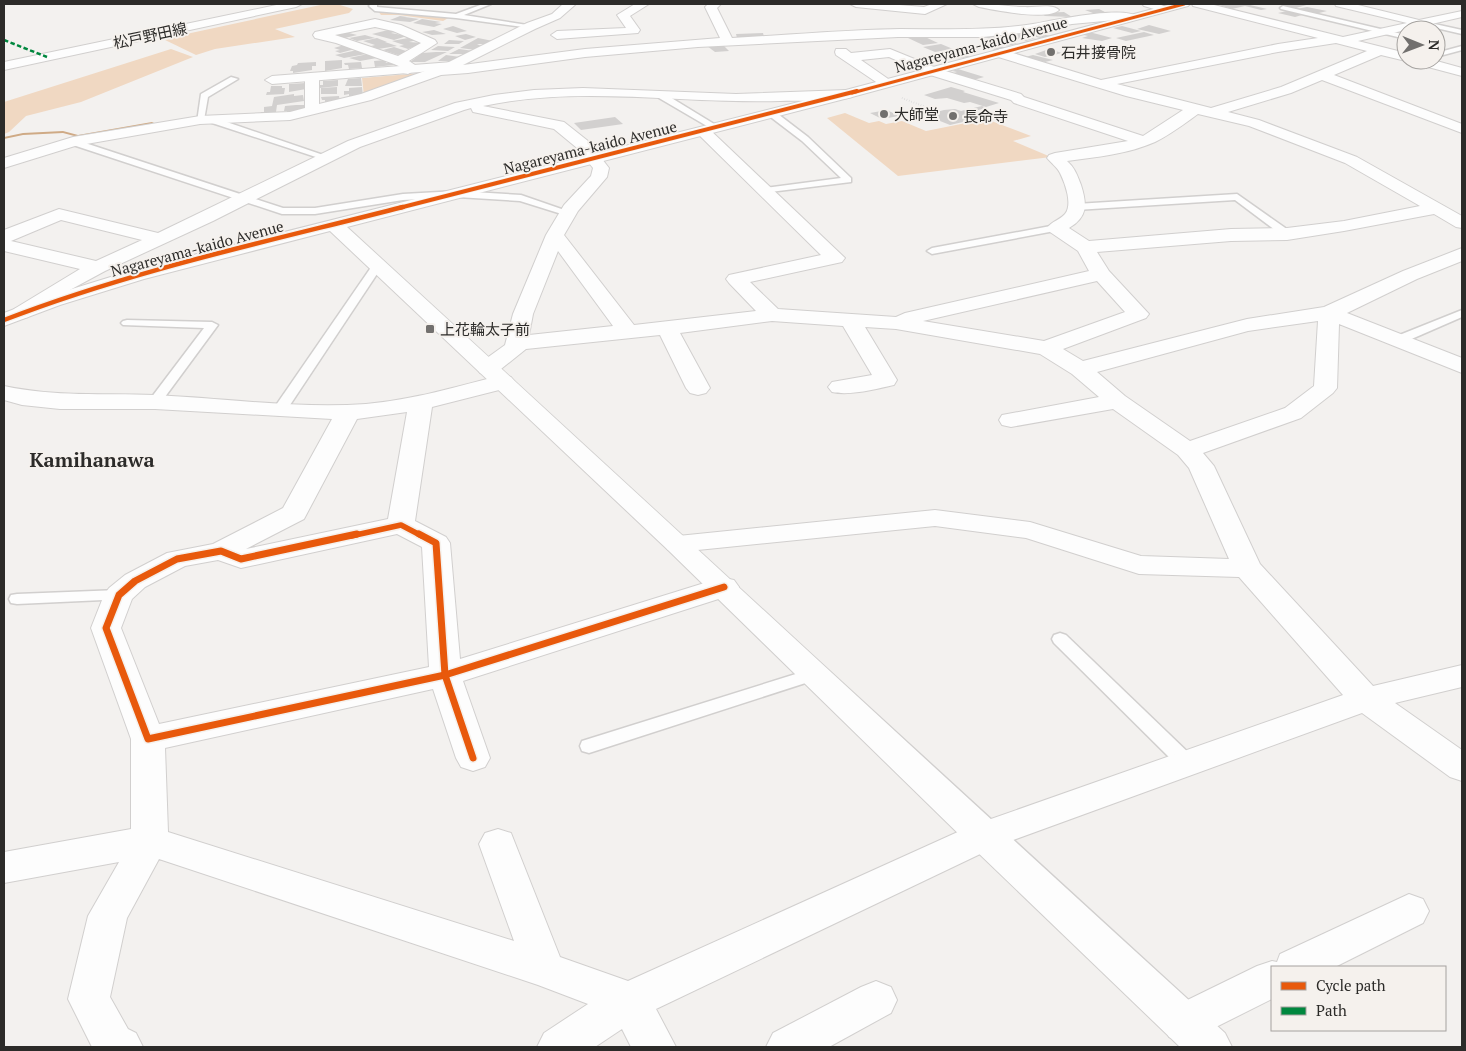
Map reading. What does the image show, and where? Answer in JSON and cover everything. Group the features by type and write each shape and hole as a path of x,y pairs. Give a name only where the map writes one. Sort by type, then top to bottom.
{"street":[{"name":"松戸野田線","path":"4,66 296,4"},
{"path":"4,163 73,142 206,120 290,116 366,97 443,70 531,26 556,16 570,4"},
{"path":"557,35 639,30 624,15 643,4"},
{"path":"716,4 711,7 714,24 728,41"},
{"path":"856,4 925,12 941,4"},
{"path":"979,4 1033,11 1128,11"},
{"path":"1148,4 1164,9"},
{"name":"Nagareyama-kaido Avenue","path":"12,317 137,275 847,94 1000,53 1128,11 1164,9 1184,4"},
{"path":"1197,4 1396,54"},
{"path":"1340,4 1408,20"},
{"path":"272,80 404,66 443,70 585,53 728,41 898,33 983,33 1031,28 1072,20 1115,16 1128,11"},
{"path":"1435,20 1462,14"},
{"path":"375,23 397,28 431,43 404,66 345,42 319,35 375,23"},
{"path":"531,26 557,35 585,53 592,66"},
{"path":"1100,84 1278,48 1340,40 1396,28"},
{"path":"822,37 887,83"},
{"path":"1213,112 1286,90 1381,50"},
{"path":"849,57 890,53 933,71 1144,141"},
{"path":"1000,53 1100,84 1263,126 1351,160 1436,210 1462,223"},
{"path":"1446,68 1462,72"},
{"path":"443,70 452,95"},
{"path":"1322,75 1462,129"},
{"path":"312,77 312,111"},
{"path":"12,317 98,267 244,199 452,95 494,99 601,86 662,96 736,98 847,94"},
{"path":"4,393 41,401 154,402 279,411 348,412 421,404 496,375 515,348 523,314 555,235 568,213 599,177 601,168 594,158 559,125 452,95"},
{"path":"1046,348 1139,314 1101,274 1085,247 1056,228 1070,220 1077,199 1067,170 1055,158 1106,151 1144,141 1174,124 1196,108"},
{"path":"709,129 765,191 835,258 736,278 772,315"},
{"path":"1085,247 1231,235 1287,234 1462,206"},
{"path":"4,237 58,214 161,238"},
{"path":"334,225 724,587 984,836 1197,1035 1271,979"},
{"path":"555,235 628,331"},
{"path":"4,245 98,267"},
{"path":"4,259 23,250"},
{"path":"1080,368 1247,325 1329,313 1410,274 1462,254"},
{"path":"887,323 1101,274"},
{"path":"1329,313 1462,366"},
{"path":"1187,450 1293,413 1325,388 1329,313"},
{"path":"516,342 628,331 640,332 772,315 887,323 1046,348 1080,368 1117,400 1187,450 1201,466 1247,568 1366,699 1462,768"},
{"path":"840,386 886,380 850,320"},
{"path":"666,328 698,388"},
{"path":"1011,420 1117,400"},
{"path":"401,525 421,404"},
{"path":"115,1046 89,999 108,916 150,841 148,739 106,628 119,595 135,581 178,559 222,551 294,514 348,412"},
{"path":"678,544 935,518 1030,530 1139,565 1247,568"},
{"path":"222,551 241,559 401,525 436,543 446,675 472,758"},
{"path":"148,739 446,675 724,587"},
{"path":"559,1047 629,1000 984,836 1366,699 1462,676"},
{"path":"4,867 150,841 544,969 629,1000 654,1047"},
{"path":"498,844 544,969"},
{"path":"1297,966 1409,911"},
{"path":"788,1047 876,1000"}],"lane":[{"path":"456,16 488,4"},
{"path":"375,23 379,21 375,6 531,26"},
{"path":"1283,8 1396,34"},
{"path":"1446,28 1462,32"},
{"path":"1446,47 1460,50"},
{"path":"1446,53 1460,50"},
{"path":"234,79 204,96 206,120 326,157"},
{"path":"662,96 709,129"},
{"path":"765,191 848,180 805,139 771,113"},
{"path":"73,142 282,211 315,211 404,197 457,194 521,198 568,213"},
{"path":"1076,206 1237,197 1287,234"},
{"path":"932,251 1056,228"},
{"path":"279,411 378,265"},
{"path":"1396,341 1462,313"},
{"path":"128,322 212,325 154,402"},
{"path":"17,599 119,595"},
{"path":"1060,639 1187,763"},
{"path":"589,746 815,674"}],"shaded area":[{"path":"325,4 337,4 353,9 349,13 275,29 295,37 215,49 196,55 163,39"},
{"path":"378,11 452,16 443,21 399,15 381,15"},
{"path":"171,49 193,57 81,102 26,116 9,132 4,134 4,102"},
{"path":"422,73 364,96 362,78"},
{"path":"845,113 869,123 879,121 886,124 902,121 926,131 986,119 1031,136 1013,141 1051,157 898,176 827,118"}],"building":[{"path":"1216,4 1246,4 1267,9 1261,10 1245,6 1232,9"},
{"path":"1310,4 1296,8 1282,5"},
{"path":"1307,7 1327,11 1315,14 1296,9"},
{"path":"1099,9 1109,14 1098,15 1085,10"},
{"path":"1287,11 1302,15 1295,17 1278,13"},
{"path":"1064,12 1072,17 1045,16 1041,13"},
{"path":"400,16 419,19 410,22 390,20"},
{"path":"422,19 441,22 435,23 442,24 434,27 413,23"},
{"path":"1149,25 1171,31 1159,34 1137,29"},
{"path":"453,26 467,31 457,33 443,29"},
{"path":"1122,26 1141,31 1132,33 1113,28"},
{"path":"388,30 395,32 391,33 407,36 394,40 372,34"},
{"path":"434,30 446,34 432,35 422,32"},
{"path":"1028,30 1050,36 1040,38 1017,32"},
{"path":"345,32 357,35 345,38 334,34"},
{"path":"1089,32 1112,38 1102,41 1082,38 1088,36 1080,34"},
{"path":"1144,32 1154,35 1126,41 1116,38"},
{"path":"763,33 764,37 737,38 736,34"},
{"path":"466,34 476,37 465,40 455,36"},
{"path":"1019,34 1036,38 1026,41 1008,36"},
{"path":"365,35 375,38 357,41 349,38"},
{"path":"923,36 938,43 923,45 908,38"},
{"path":"994,36 1018,44 1006,46 985,37"},
{"path":"377,38 397,46 378,49 371,46 375,45 363,41"},
{"path":"408,38 417,40 409,42 423,43 408,49 399,46 404,45 392,41"},
{"path":"478,38 493,41 487,44 477,44 481,46 476,50 460,48"},
{"path":"449,40 464,41 459,44 444,44"},
{"path":"992,43 1006,48 995,50 981,45"},
{"path":"941,44 953,49 935,52 923,47"},
{"path":"344,45 355,49 340,53 335,51 340,50 334,48"},
{"path":"723,45 729,51 715,52 707,46"},
{"path":"438,46 455,47 448,51 431,50"},
{"path":"394,47 409,52 398,55 383,50"},
{"path":"459,49 474,51 468,54 449,54"},
{"path":"1049,49 1062,53 1045,57 1035,54"},
{"path":"357,50 366,54 344,58 335,55"},
{"path":"956,50 970,57 954,59 941,52"},
{"path":"447,52 425,62 410,62 422,53"},
{"path":"368,54 377,58 360,61 349,58"},
{"path":"446,55 460,57 451,61 438,61"},
{"path":"1033,55 1053,60 1045,62 1025,57"},
{"path":"342,60 342,68 325,71 325,61"},
{"path":"385,60 386,63 393,63 393,65 375,67 374,61"},
{"path":"316,62 316,66 312,66 312,70 293,73 293,71 290,71 292,66 298,63"},
{"path":"361,62 362,68 349,69 348,65 344,63"},
{"path":"958,69 984,77 970,81 950,74 957,72 952,71"},
{"path":"361,78 362,86 345,86 348,79"},
{"path":"338,80 338,86 320,88 320,85 323,85 323,81"},
{"path":"306,83 306,89 289,92 289,84"},
{"path":"271,86 282,86 282,88 285,88 284,94 266,95 267,92 270,92"},
{"path":"337,87 337,94 321,94 321,88"},
{"path":"362,87 363,96 349,97 349,94 344,95 344,91 349,91 349,88"},
{"path":"951,87 999,103 986,107 970,102 964,103 947,98 935,99 924,95"},
{"path":"294,94 294,96 303,95 304,101 277,105 276,112 273,115 260,116 261,112 264,112 264,107 272,106 274,97"},
{"path":"339,96 340,102 325,104 325,100 322,100 321,97"},
{"path":"305,105 305,110 287,113 287,111 284,111 285,106"},
{"path":"982,106 987,108 965,113 980,118 950,125 925,115 944,110 955,109 961,111"},
{"path":"887,110 899,116 882,119 870,113"},
{"path":"615,117 623,124 581,130 574,123"}],"waterway":[{"path":"4,138 23,134 63,132 78,136 152,123"}],"marked path":[{"path":"4,40 47,57"}],"cycle path":[{"path":"4,320 53,301 137,275 847,94 1184,4"},
{"path":"473,758 445,675 436,543 401,525 241,559 221,551 177,559 135,581 119,595 106,628 148,739 445,675 724,587"}],"place":[{"name":"石井接骨院","path":"1051,52"},
{"name":"大師堂","path":"884,114"},
{"name":"長命寺","path":"953,116"},
{"name":"上花輪太子前","path":"430,329"}],"district":[{"name":"Kamihanawa","path":"92,459"}]}
